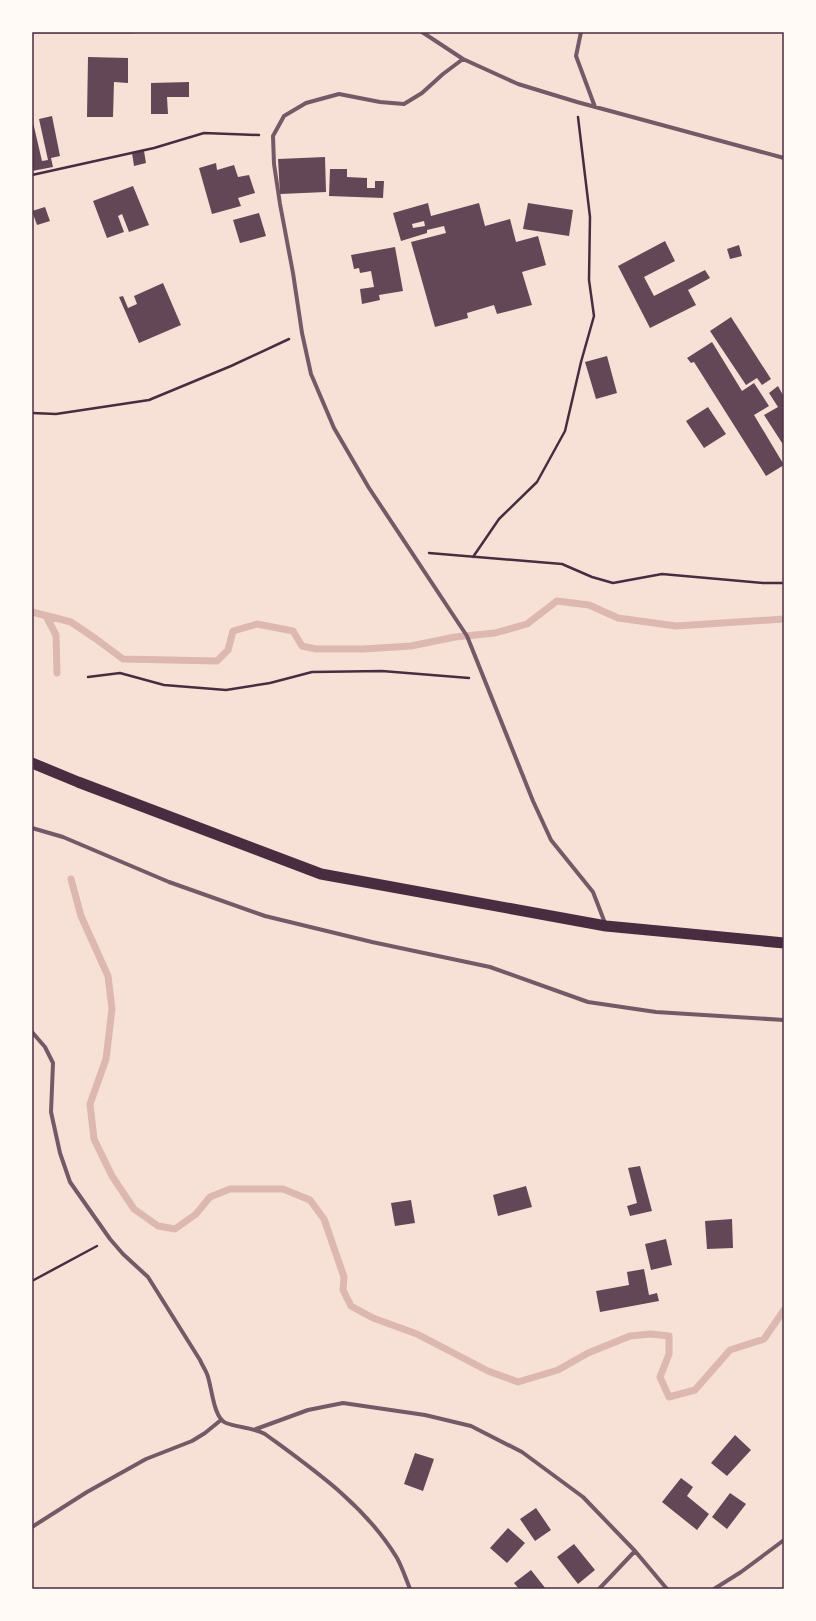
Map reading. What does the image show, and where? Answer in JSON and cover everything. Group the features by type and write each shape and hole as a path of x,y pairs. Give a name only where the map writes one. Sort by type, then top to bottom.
{"highway":[{"path":"32,763 78,782 321,874 606,926 784,943"}],"street":[{"path":"422,32 463,58 518,84 577,102 784,158"},
{"path":"581,32 576,56 595,107"},
{"path":"463,58 422,93 404,104 380,102 339,94 306,103 284,116 273,136 274,164 280,204 293,273 302,333 311,374 334,428 369,488 467,636 532,801 551,840 593,892 606,926"},
{"path":"32,828 63,837 169,882 265,916 372,942 490,967 588,1002 656,1012 784,1020"},
{"path":"32,1032 45,1047 53,1063 51,1112 60,1153 70,1182 110,1239 123,1254 148,1277 200,1360 207,1374 214,1396 215,1408 221,1420 226,1423 256,1429 296,1457 347,1498 381,1534 398,1560 410,1589"},
{"path":"256,1429 308,1410 343,1403 425,1415 471,1426 522,1452 583,1497 635,1552 667,1589"},
{"path":"32,1527 86,1492 146,1459 192,1441 205,1434 221,1420"},
{"path":"714,1589 741,1572 784,1540"},
{"path":"599,1589 635,1552"}],"path":[{"path":"32,32 134,32"},
{"path":"473,557 499,519 537,482 565,431 581,362 594,316 589,280 590,217 577,102"},
{"path":"32,175 154,148 204,133 273,136"},
{"path":"32,413 56,414 149,400 231,366 302,333"},
{"path":"411,551 562,564 592,577 612,583 662,574 763,583 784,583"},
{"path":"88,677 120,673 164,685 226,690 270,684 312,672 382,671 475,679 490,695"},
{"path":"32,1281 110,1239"}],"building":[{"path":"88,57 128,58 128,83 114,82 113,117 87,117"},
{"path":"189,82 189,97 167,97 168,114 151,114 151,83"},
{"path":"52,116 60,156 51,158 53,167 32,171 32,118 42,161 48,160 39,119"},
{"path":"144,151 146,163 134,166 132,153"},
{"path":"325,157 326,192 280,194 278,159"},
{"path":"216,163 217,170 234,165 238,177 249,175 255,193 238,198 241,206 212,214 199,168"},
{"path":"330,169 347,169 347,177 367,178 367,188 375,188 375,181 384,181 383,198 329,196"},
{"path":"133,186 149,225 129,232 122,214 118,216 124,232 107,238 93,201"},
{"path":"428,203 431,216 479,203 485,226 510,219 516,242 538,236 546,265 522,272 532,305 497,314 494,305 467,313 468,318 435,327 411,242 446,233 444,226 427,230 427,233 401,241 393,213","holes":["424,221 425,226 413,228 412,224"]},
{"path":"528,203 573,210 569,236 523,229"},
{"path":"45,207 50,221 37,225 32,211"},
{"path":"259,213 266,236 240,243 233,220"},
{"path":"665,241 675,261 644,277 654,296 705,270 710,278 688,290 696,305 650,328 618,266"},
{"path":"739,245 742,256 730,259 727,249"},
{"path":"395,247 403,291 379,295 380,300 362,304 360,289 374,287 371,271 360,273 359,268 354,269 351,255"},
{"path":"163,283 181,325 139,343 119,297 123,296 128,308 137,304 134,296"},
{"path":"731,317 771,379 762,385 757,378 746,385 710,331"},
{"path":"712,342 742,391 754,383 769,406 754,415 784,465 766,476 694,362 691,363 687,358"},
{"path":"607,356 617,393 596,399 585,362"},
{"path":"778,386 784,397 784,446 764,415 778,407 769,393"},
{"path":"708,407 726,434 704,448 686,421"},
{"path":"640,1166 652,1211 630,1216 627,1206 637,1203 628,1168"},
{"path":"526,1186 532,1207 498,1216 493,1195"},
{"path":"411,1200 415,1223 395,1226 391,1203"},
{"path":"732,1219 733,1248 707,1249 705,1221"},
{"path":"666,1239 672,1265 651,1270 645,1244"},
{"path":"644,1269 649,1295 657,1293 659,1301 600,1312 596,1291 629,1285 627,1272"},
{"path":"735,1435 751,1450 727,1476 711,1463"},
{"path":"415,1453 434,1459 423,1491 404,1484"},
{"path":"681,1478 693,1487 687,1496 709,1514 697,1530 662,1502"},
{"path":"730,1493 746,1504 727,1529 712,1517"},
{"path":"536,1508 551,1530 535,1541 520,1519"},
{"path":"508,1528 525,1543 507,1563 490,1548"},
{"path":"574,1544 595,1570 578,1584 557,1557"},
{"path":"531,1570 546,1589 519,1589 514,1583"}],"waterway":[{"path":"32,612 71,622 123,659 217,661 228,650 233,631 257,624 293,631 302,646 316,649 363,649 411,646 455,637 495,633 527,624 557,601 589,605 618,618 676,626 784,619"},
{"path":"46,616 56,635 57,673"},
{"path":"71,879 81,916 108,976 112,1009 106,1059 90,1104 94,1139 112,1176 134,1209 158,1226 175,1229 196,1214 210,1197 230,1189 283,1189 310,1200 324,1219 344,1277 343,1290 351,1306 373,1318 417,1334 488,1371 518,1382 558,1370 588,1353 630,1336 651,1334 669,1336 669,1354 660,1377 669,1397 695,1390 730,1350 764,1339 784,1310"}]}
